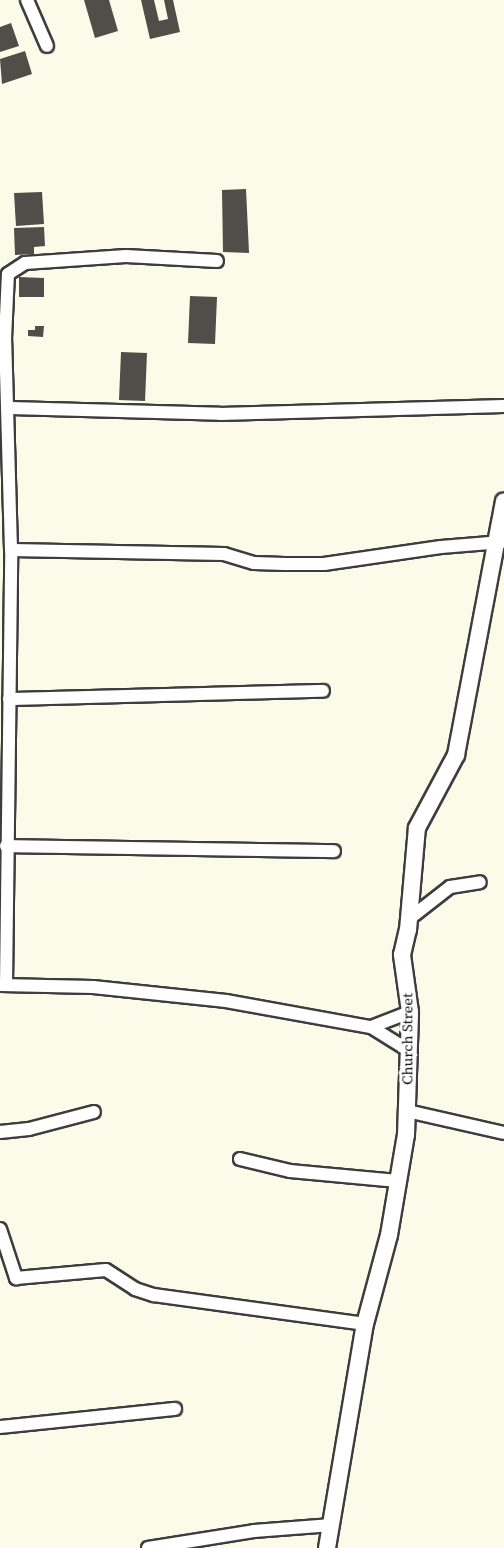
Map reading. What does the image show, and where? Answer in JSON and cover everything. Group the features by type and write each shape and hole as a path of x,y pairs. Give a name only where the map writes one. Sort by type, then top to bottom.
{"street":[{"path":"27,0 47,46"},
{"path":"217,261 126,256 14,267 8,274 5,339 10,408 11,550 3,985 93,987 226,1001 371,1028 408,1050"},
{"path":"10,408 220,414 504,406"},
{"name":"Church Street","path":"327,1548 365,1324 383,1262 398,1181 407,1112 410,1012 402,955 409,919 417,828 456,755 500,542 504,502"},
{"path":"11,550 224,554 254,563 324,564 500,542"},
{"path":"9,699 323,692"},
{"path":"6,846 334,851"},
{"path":"409,919 450,887 480,882"},
{"path":"371,1028 410,1012"},
{"path":"0,1132 29,1129 94,1112"},
{"path":"407,1112 504,1133"},
{"path":"240,1159 290,1171 398,1181"},
{"path":"0,1229 16,1278 106,1270 135,1289 154,1295 365,1324"},
{"path":"0,1427 175,1409"},
{"path":"148,1548 254,1531 332,1526"}],"building":[{"path":"84,0 109,0 118,31 95,38"},
{"path":"141,0 154,0 159,21 168,19 164,0 173,0 180,32 150,39"},
{"path":"11,23 19,46 0,52 0,27"},
{"path":"25,51 32,74 2,84 0,59"},
{"path":"246,189 249,253 223,252 222,190"},
{"path":"42,192 44,224 16,226 14,193"},
{"path":"44,227 45,246 34,247 34,254 15,255 14,228"},
{"path":"19,277 44,278 44,297 19,297"},
{"path":"190,296 217,297 215,344 188,343"},
{"path":"35,326 44,326 43,337 28,336 28,330 35,330"},
{"path":"121,352 147,353 145,401 119,400"}]}
